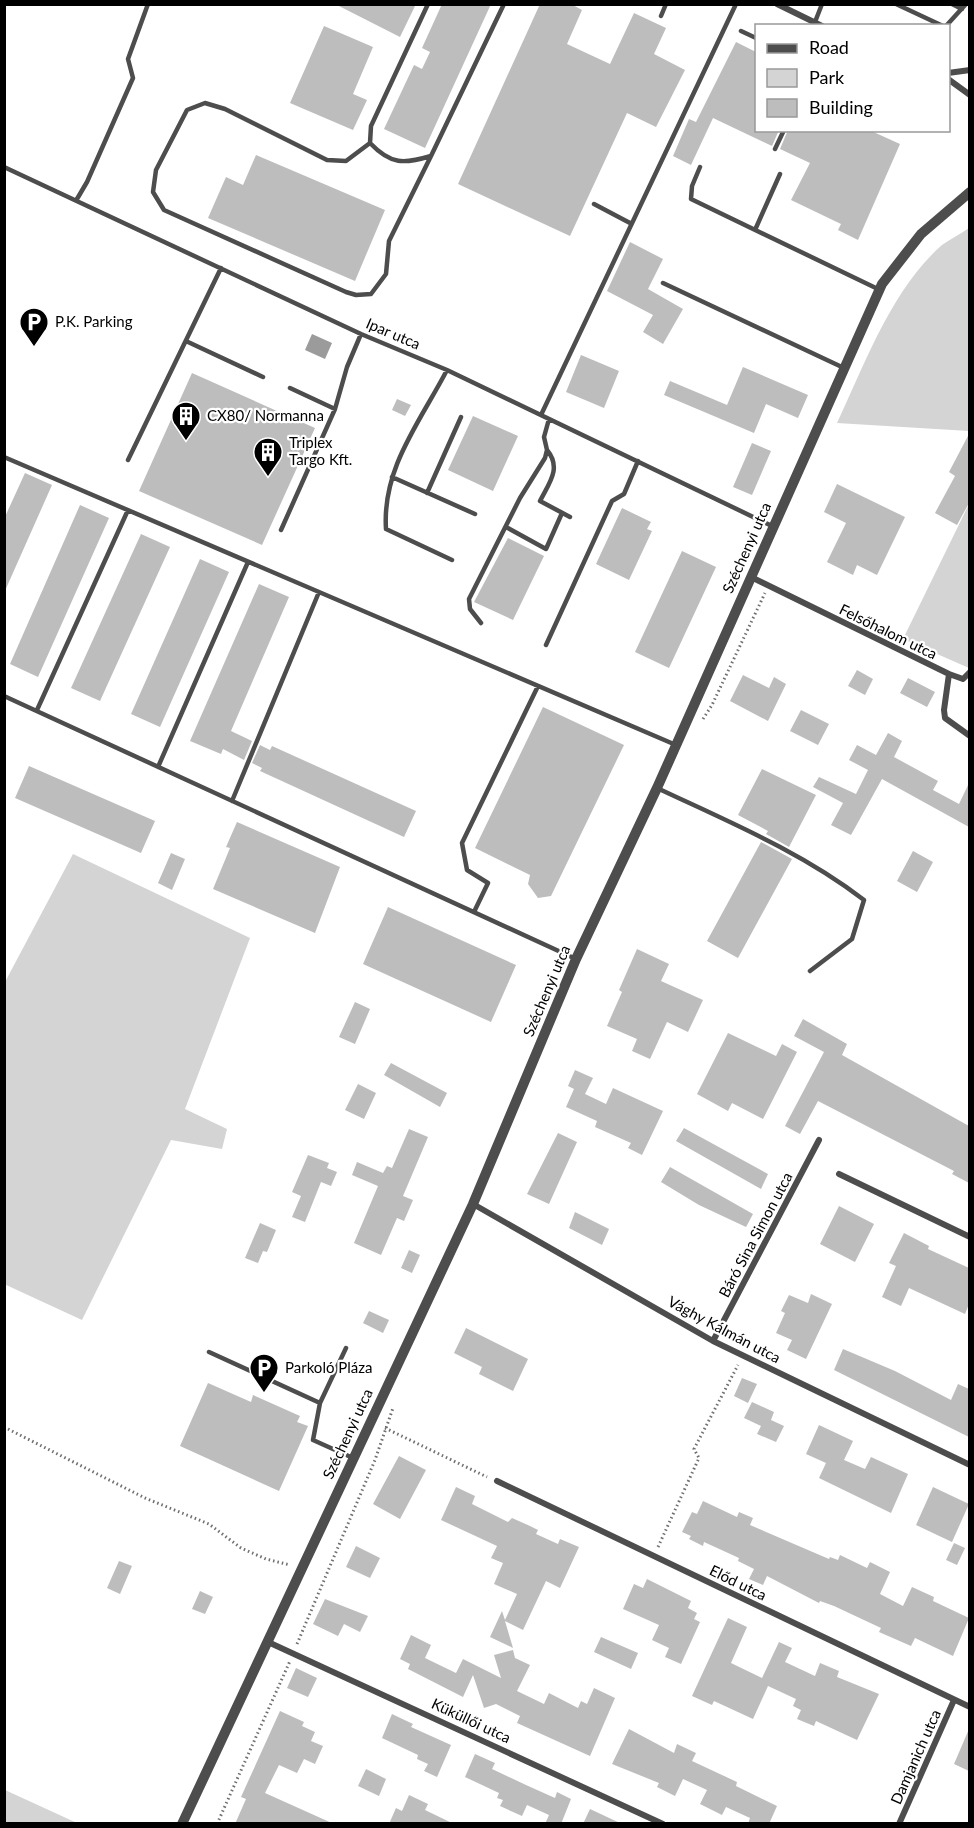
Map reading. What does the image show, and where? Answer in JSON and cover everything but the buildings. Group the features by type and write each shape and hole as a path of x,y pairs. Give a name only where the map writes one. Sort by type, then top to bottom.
{"street":[{"path":"777,4 818,24"},
{"path":"950,73 969,70"},
{"path":"950,80 966,90 969,95"},
{"name":"Széchenyi utca","path":"182,1824 473,1204 576,959 657,788 772,526 880,290 921,234 969,192"},
{"name":"Felsőhalom utca","path":"750,577 948,674 945,718 969,736"},
{"path":"948,674 963,679 969,672"},
{"name":"Báró Sina Simon utca","path":"713,1341 819,1140"},
{"path":"839,1174 969,1237"},
{"name":"Vághy Kálmán utca","path":"473,1204 713,1341 969,1466"},
{"name":"Előd utca","path":"497,1481 969,1707"},
{"name":"Küküllői utca","path":"268,1642 663,1824"},
{"name":"Damjanich utca","path":"899,1824 954,1700"}],"lane":[{"path":"76,199 87,182 133,78 128,59 148,4"},
{"path":"428,4 370,126 370,143 381,154 405,163 431,156"},
{"path":"370,143 346,161 327,160 225,109 204,103 187,110 156,170 153,192 164,210 346,291 357,295 371,294 386,274 390,241 504,4"},
{"path":"661,16 666,4"},
{"path":"541,415 630,223 736,4"},
{"path":"815,22 822,4"},
{"path":"896,4 941,24"},
{"path":"952,4 964,7"},
{"path":"947,24 964,7"},
{"path":"741,31 755,38"},
{"path":"775,149 783,132"},
{"name":"Ipar utca","path":"4,167 361,334 447,370 772,526"},
{"path":"700,167 692,186 692,199 880,290"},
{"path":"755,230 780,174"},
{"path":"594,204 630,223"},
{"path":"128,460 188,342 221,268"},
{"path":"663,283 844,368"},
{"path":"281,530 335,409 347,367 361,334"},
{"path":"188,342 262,377"},
{"path":"447,370 431,401 418,419 388,484 386,529 452,560"},
{"path":"290,388 335,409"},
{"path":"427,493 461,417"},
{"path":"549,419 544,437 547,450 555,460 555,470 540,501 570,517"},
{"path":"481,623 470,609 470,599 547,450"},
{"path":"4,457 676,745"},
{"path":"546,645 612,501 624,494 638,461"},
{"path":"392,477 475,514"},
{"path":"37,710 128,510"},
{"path":"506,527 546,549 562,513"},
{"path":"158,767 248,562"},
{"path":"232,801 319,592"},
{"path":"474,912 488,883 467,870 462,843 538,686"},
{"path":"4,696 576,959"},
{"path":"657,788 722,818 838,880 864,900 852,939 810,970"},
{"path":"346,1348 320,1403 313,1440 353,1458"},
{"path":"209,1352 320,1403"}],"path":[{"path":"654,1556 699,1458 694,1449 743,1355"},
{"path":"370,1422 497,1481"},
{"path":"4,1427 145,1498 209,1524 241,1548 266,1559 302,1568"}],"green space":[{"path":"969,228 969,431 837,423 881,329 908,284 942,245"},
{"path":"969,504 969,668 903,639"},
{"path":"73,854 250,938 185,1109 227,1129 222,1149 171,1140 82,1320 4,1284 5,982"},
{"path":"5,1790 77,1823 5,1823"}],"shaded area":[{"path":"312,334 332,343 325,359 305,350"}],"place":[{"name":"P.K. Parking","path":"34,348"},
{"name":"CX80/ Normanna","path":"186,442"},
{"name":"Triplex Targo Kft.","path":"268,478"},
{"name":"Parkoló Pláza","path":"264,1394"}]}
